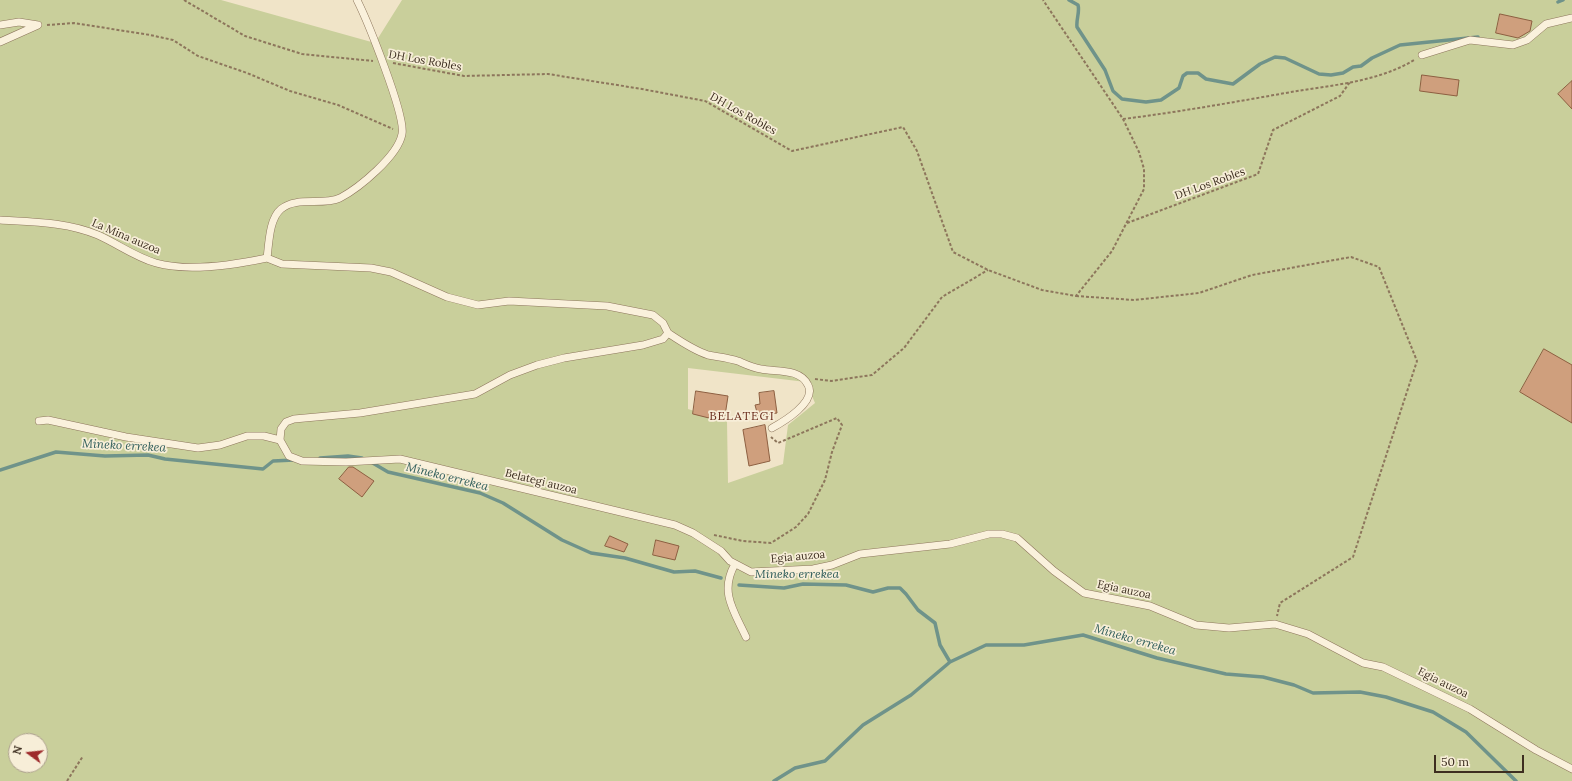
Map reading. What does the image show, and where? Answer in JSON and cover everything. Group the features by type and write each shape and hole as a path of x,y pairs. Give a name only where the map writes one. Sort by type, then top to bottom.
{"lane":[{"path":"357,0 400,112 402,134 397,148 380,167 362,183 339,198 292,204 281,210 273,220 267,258 282,264 371,268 391,272 447,297 478,305 509,300 606,306 653,315 663,323 668,333 688,346 707,354 760,369 792,372 802,378 809,385 809,394 802,407 786,420 772,428"},
{"path":"1422,55 1470,40 1513,45 1527,40 1546,24 1572,18"},
{"path":"0,25 19,22 38,25"},
{"path":"0,42 38,25"},
{"name":"La Mina auzoa","path":"0,220 55,223 98,235 136,256 156,263 175,266 222,266 267,258"},
{"path":"39,421 48,420 126,437 198,448 220,445 248,436 264,436 280,440 281,429 286,422 294,419 360,413 476,394 510,375 537,365 564,358 643,345 663,339 668,333"},
{"name":"Belategi auzoa","path":"280,440 289,456 302,461 346,462 400,458 675,525 693,533"},
{"name":"Egia auzoa","path":"693,533 721,551 730,561 751,572 813,569 832,565 860,554 950,544 989,534 1002,534 1017,538 1054,571 1084,593 1150,606 1196,625 1229,628 1275,624 1308,634 1363,663 1383,667 1470,709 1536,750 1572,769"},
{"path":"736,564 730,574 727,586 729,600 746,637"}],"path":[{"name":"DH Los Robles","path":"184,0 245,36 302,54 346,60 381,61 464,76 548,74 705,101 792,151 903,127 917,151 953,252 988,270 1042,290 1076,296 1134,300 1199,293 1252,275 1351,258 1379,266 1417,360 1353,557 1280,603 1275,624"},
{"path":"1043,0 1123,119 1139,152 1144,169 1144,189 1112,251 1076,296"},
{"path":"38,25 74,23 173,40 198,56 247,73 290,91 338,105 402,134"},
{"path":"1123,119 1208,107 1350,82 1381,75 1406,65 1422,55"},
{"name":"DH Los Robles","path":"1126,224 1258,174 1272,130 1340,96 1350,82"},
{"path":"802,378 831,381 872,375 904,348 942,297 988,270"},
{"path":"713,535 743,541 771,543 796,527 808,514 825,480 832,452 842,425 837,418 833,419 778,443 771,437 772,428"},
{"path":"67,781 83,756"}],"green space":[{"path":"0,0 221,0 375,43 402,0 1572,0 1572,781 0,781","holes":["688,368 806,382 815,403 788,425 783,464 728,483 727,421 688,409"]}],"building":[{"path":"1500,14 1532,21 1530,31 1518,38 1496,33"},
{"path":"1422,75 1459,80 1457,96 1420,91"},
{"path":"1572,81 1572,109 1558,94"},
{"path":"1544,349 1572,365 1572,423 1520,392"},
{"path":"696,391 728,396 725,416 714,413 713,419 693,414"},
{"path":"774,391 777,413 758,416 755,405 760,404 759,393"},
{"path":"765,425 770,461 749,466 743,430"},
{"path":"349,467 353,467 374,481 362,497 339,479"},
{"path":"610,536 628,544 624,552 605,546"},
{"path":"656,540 679,546 675,560 653,555"}],"waterway":[{"path":"1069,0 1078,5 1079,10 1077,27 1105,70 1113,91 1122,99 1146,102 1161,100 1179,88 1183,76 1187,73 1198,73 1206,79 1233,84 1260,64 1275,57 1285,58 1319,74 1331,75 1343,73 1353,67 1361,66 1372,58 1400,45 1478,37"},
{"path":"1558,2 1563,0"},
{"name":"Mineko errekea","path":"0,470 56,452 105,456 148,455 165,459 263,469 273,461 294,460"},
{"name":"Mineko errekea","path":"320,458 348,456 362,458"},
{"name":"Mineko errekea","path":"371,462 388,472 480,493 503,503 562,540 591,553 625,558 674,572 695,571 721,578"},
{"name":"Mineko errekea","path":"739,585 784,588 803,584 846,585 873,592 888,588 900,588 918,610 935,623 940,645 950,662"},
{"name":"Mineko errekea","path":"774,781 795,768 825,761 863,725 911,695 950,662 986,645 1024,645 1083,635 1157,658 1226,674 1263,677 1294,685 1313,693 1360,692 1386,697 1433,712 1466,732 1516,781"}],"district":[{"name":"BELATEGI","path":"742,417"}]}
